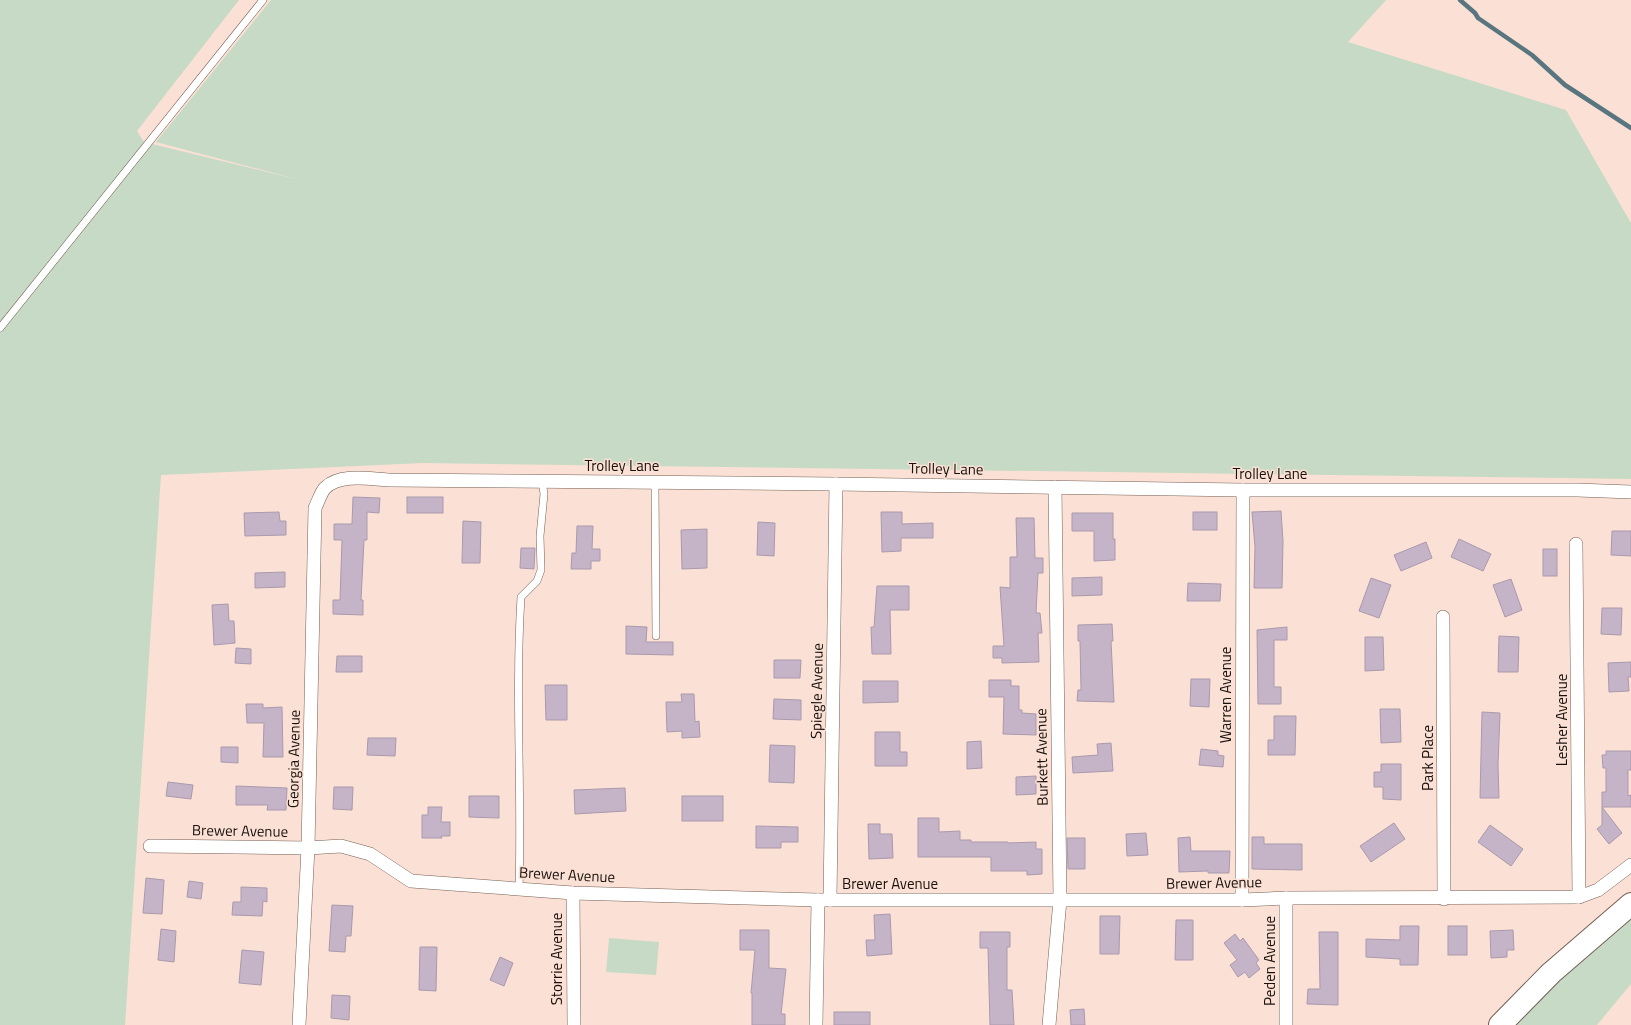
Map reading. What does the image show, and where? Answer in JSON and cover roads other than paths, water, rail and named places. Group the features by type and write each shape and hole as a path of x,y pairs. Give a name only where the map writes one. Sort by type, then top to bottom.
{"highway":[{"path":"1500,1025 1551,973 1631,904"}],"street":[{"name":"Trolley Lane","path":"322,495 324,488 334,482 354,478 390,480 836,484 1243,490 1577,490 1631,492"},
{"name":"Spiegle Avenue","path":"816,1025 824,900 836,484"},
{"name":"Burkett Avenue","path":"1049,1025 1060,900 1055,487"},
{"name":"Warren Avenue","path":"1242,900 1243,490"},
{"name":"Georgia Avenue","path":"299,1025 308,848 315,508 322,495"},
{"name":"Lesher Avenue","path":"1576,544 1579,897"},
{"name":"Park Place","path":"1443,617 1444,899"},
{"name":"Brewer Avenue","path":"150,846 308,848 341,846 370,854 411,881 573,893 824,900 1242,900 1286,898 1444,899 1579,897 1598,890 1631,865"},
{"name":"Storrie Avenue","path":"573,893 574,1025"},
{"name":"Peden Avenue","path":"1286,898 1286,1025"}],"lane":[{"path":"0,328 263,0"},
{"path":"519,889 518,635 521,597 537,581 540,570 540,536 544,494 542,481"},
{"path":"655,482 656,636"}],"waterway":[{"path":"1460,0 1475,13 1478,18 1532,55 1565,85 1631,128"}]}
